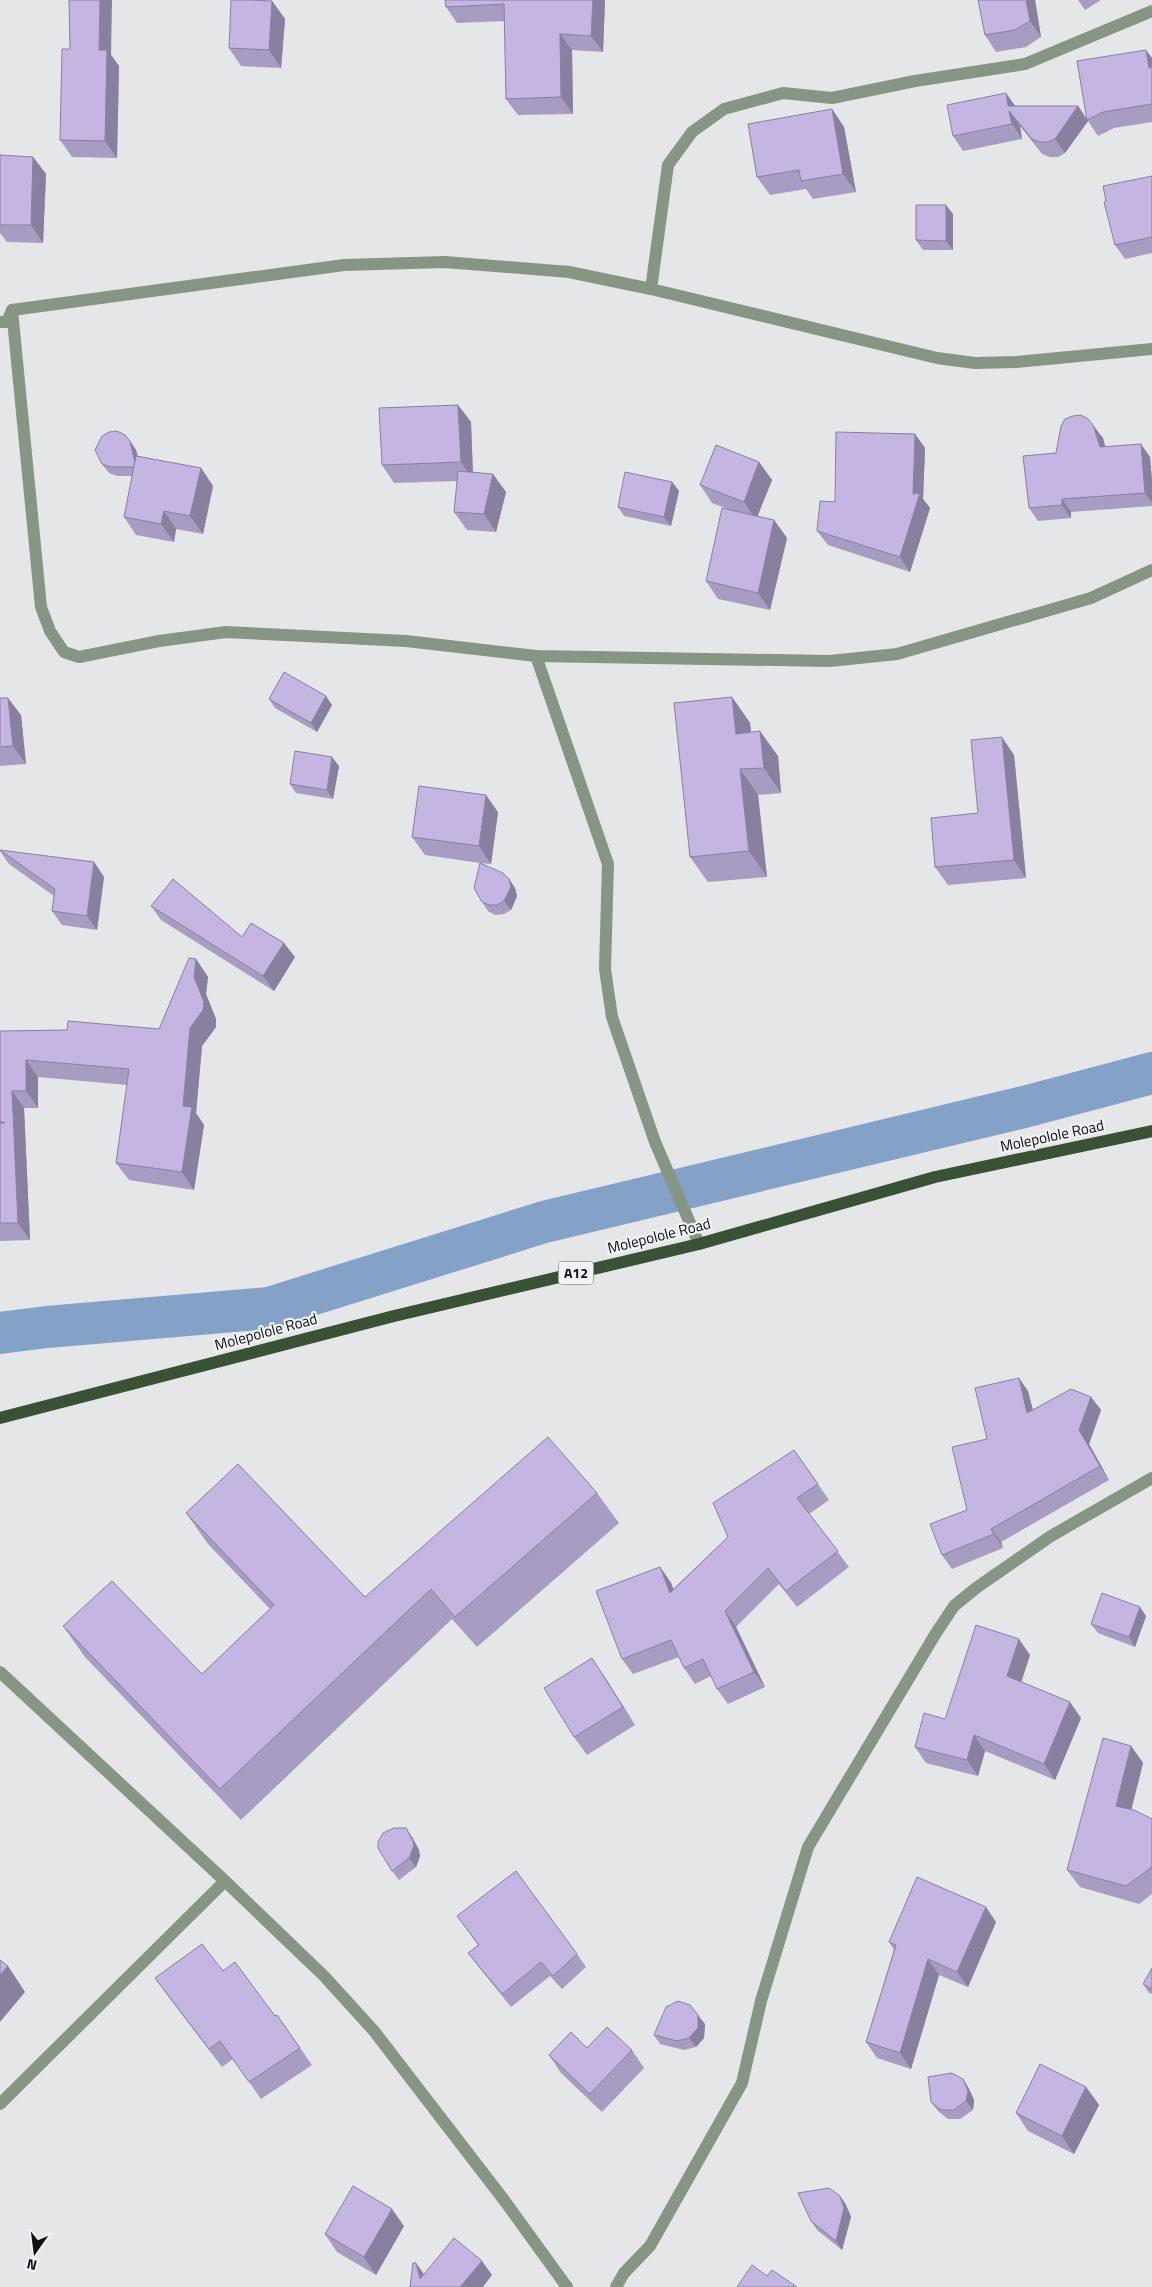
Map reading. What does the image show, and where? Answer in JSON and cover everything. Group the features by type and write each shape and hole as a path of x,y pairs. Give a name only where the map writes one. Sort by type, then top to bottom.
{"main road":[{"name":"Molepolole Road","path":"0,1418 394,1316 698,1244 935,1177 1152,1131"}],"street":[{"path":"651,289 668,165 692,132 724,109 783,93 832,98 1025,64 1152,12"},
{"path":"12,310 344,265 445,262 569,272 651,289 937,358 975,363 1016,362 1152,348"},
{"path":"0,322 7,322 12,310"},
{"path":"12,310 41,607 50,630 64,652 79,657 159,641 226,632 406,641 536,656 830,661 897,654 1092,598 1152,570"},
{"path":"536,656 608,864 605,969 612,1017 656,1142 698,1244"},
{"path":"616,2287 624,2273 650,2246 742,2083 761,2001 808,1846 936,1633 954,1606 976,1588 1051,1536 1152,1478"},
{"path":"0,1672 225,1881 324,1976 374,2031 504,2200 567,2287"},
{"path":"0,2104 225,1881"}],"building":[{"path":"69,0 100,0 99,50 107,50 105,141 60,140 62,49 70,49"},
{"path":"231,0 272,1 269,50 229,48"},
{"path":"445,0 593,0 591,36 560,34 561,97 506,99 504,4 446,7"},
{"path":"978,0 1026,0 1030,21 1015,30 985,35"},
{"path":"1146,50 1149,68 1152,66 1152,104 1103,112 1087,120 1077,61"},
{"path":"1006,93 1008,106 1078,106 1055,139 1048,142 1032,139 1009,111 1012,124 953,136 947,105"},
{"path":"832,109 843,174 801,181 799,170 757,177 748,124"},
{"path":"0,155 33,157 31,225 0,225"},
{"path":"1152,176 1152,237 1115,245 1104,202 1106,201 1103,186"},
{"path":"916,205 946,205 946,241 916,240"},
{"path":"458,405 461,462 382,465 379,408"},
{"path":"1081,415 1093,425 1100,447 1141,444 1145,493 1062,499 1062,505 1029,508 1023,456 1056,453 1061,426 1065,419"},
{"path":"117,431 125,435 130,441 135,463 134,467 110,467 102,464 95,450 102,436 109,432"},
{"path":"836,432 915,434 913,494 920,493 900,557 817,531 820,501 835,502"},
{"path":"716,445 759,462 744,502 700,485"},
{"path":"136,456 201,468 190,516 164,511 161,524 124,517"},
{"path":"458,471 493,474 484,514 454,512"},
{"path":"625,472 672,482 664,517 618,507"},
{"path":"722,508 774,520 758,593 706,581"},
{"path":"284,672 326,696 311,723 269,699"},
{"path":"732,697 736,734 760,731 764,768 740,769 749,851 690,857 674,703"},
{"path":"0,698 8,698 13,746 0,747"},
{"path":"1002,737 1014,860 935,867 931,818 978,813 971,740"},
{"path":"295,751 332,757 327,790 290,784"},
{"path":"419,786 486,795 479,846 412,837"},
{"path":"0,850 94,862 87,916 52,911 55,889"},
{"path":"480,863 503,873 509,879 511,887 504,901 497,905 489,905 482,902 474,888"},
{"path":"173,879 242,937 251,923 284,943 263,976 151,906"},
{"path":"189,958 196,959 194,977 204,1002 203,1010 190,1028 183,1106 192,1107 182,1172 116,1163 129,1069 26,1060 26,1091 12,1091 18,1223 0,1223 0,1123 5,1123 0,1121 0,1031 67,1030 68,1021 159,1029"},
{"path":"1019,1378 1027,1413 1071,1389 1091,1397 1079,1430 1100,1466 991,1529 994,1534 942,1555 930,1524 967,1510 952,1447 987,1439 975,1388"},
{"path":"548,1437 597,1493 455,1617 431,1589 220,1789 63,1626 112,1581 202,1674 274,1605 186,1513 238,1464 365,1597"},
{"path":"794,1450 818,1484 797,1498 838,1551 786,1591 768,1568 725,1611 754,1672 717,1689 703,1659 684,1668 671,1640 622,1659 596,1591 660,1567 670,1593 728,1537 713,1503"},
{"path":"1102,1593 1140,1607 1129,1637 1091,1624"},
{"path":"976,1625 1019,1639 1007,1676 1070,1702 1044,1764 974,1735 967,1760 915,1747 924,1713 945,1719"},
{"path":"592,1658 623,1707 574,1737 544,1688"},
{"path":"1103,1738 1131,1746 1116,1806 1134,1810 1152,1819 1152,1867 1126,1886 1067,1870"},
{"path":"394,1828 406,1828 414,1846 409,1858 392,1871 378,1848 378,1842 383,1833"},
{"path":"516,1871 577,1954 553,1976 541,1962 502,1994 468,1953 479,1945 457,1916"},
{"path":"917,1877 986,1907 957,1972 928,1959 900,2053 866,2042 896,1945 889,1942"},
{"path":"202,1944 223,1971 235,1962 275,2016 277,2015 300,2048 249,2082 220,2041 209,2049 155,1978"},
{"path":"0,1960 8,1966 0,1975"},
{"path":"1152,1968 1152,1989 1143,1984"},
{"path":"678,2001 690,2005 698,2015 698,2028 689,2038 677,2041 654,2035 666,2007"},
{"path":"607,2027 632,2050 590,2094 549,2055 571,2032 587,2048"},
{"path":"1040,2064 1086,2087 1062,2136 1016,2113"},
{"path":"952,2073 963,2079 968,2091 966,2101 954,2110 941,2110 931,2102 928,2077"},
{"path":"353,2186 392,2209 364,2257 325,2234"},
{"path":"829,2188 840,2196 844,2208 836,2241 811,2221 798,2193"},
{"path":"454,2238 482,2261 460,2287 410,2287 413,2263 416,2263 420,2279"},
{"path":"752,2265 767,2276 772,2270 797,2287 737,2287"}],"waterway":[{"path":"0,1333 47,1327 269,1308 544,1222 1024,1107 1152,1073"}]}
